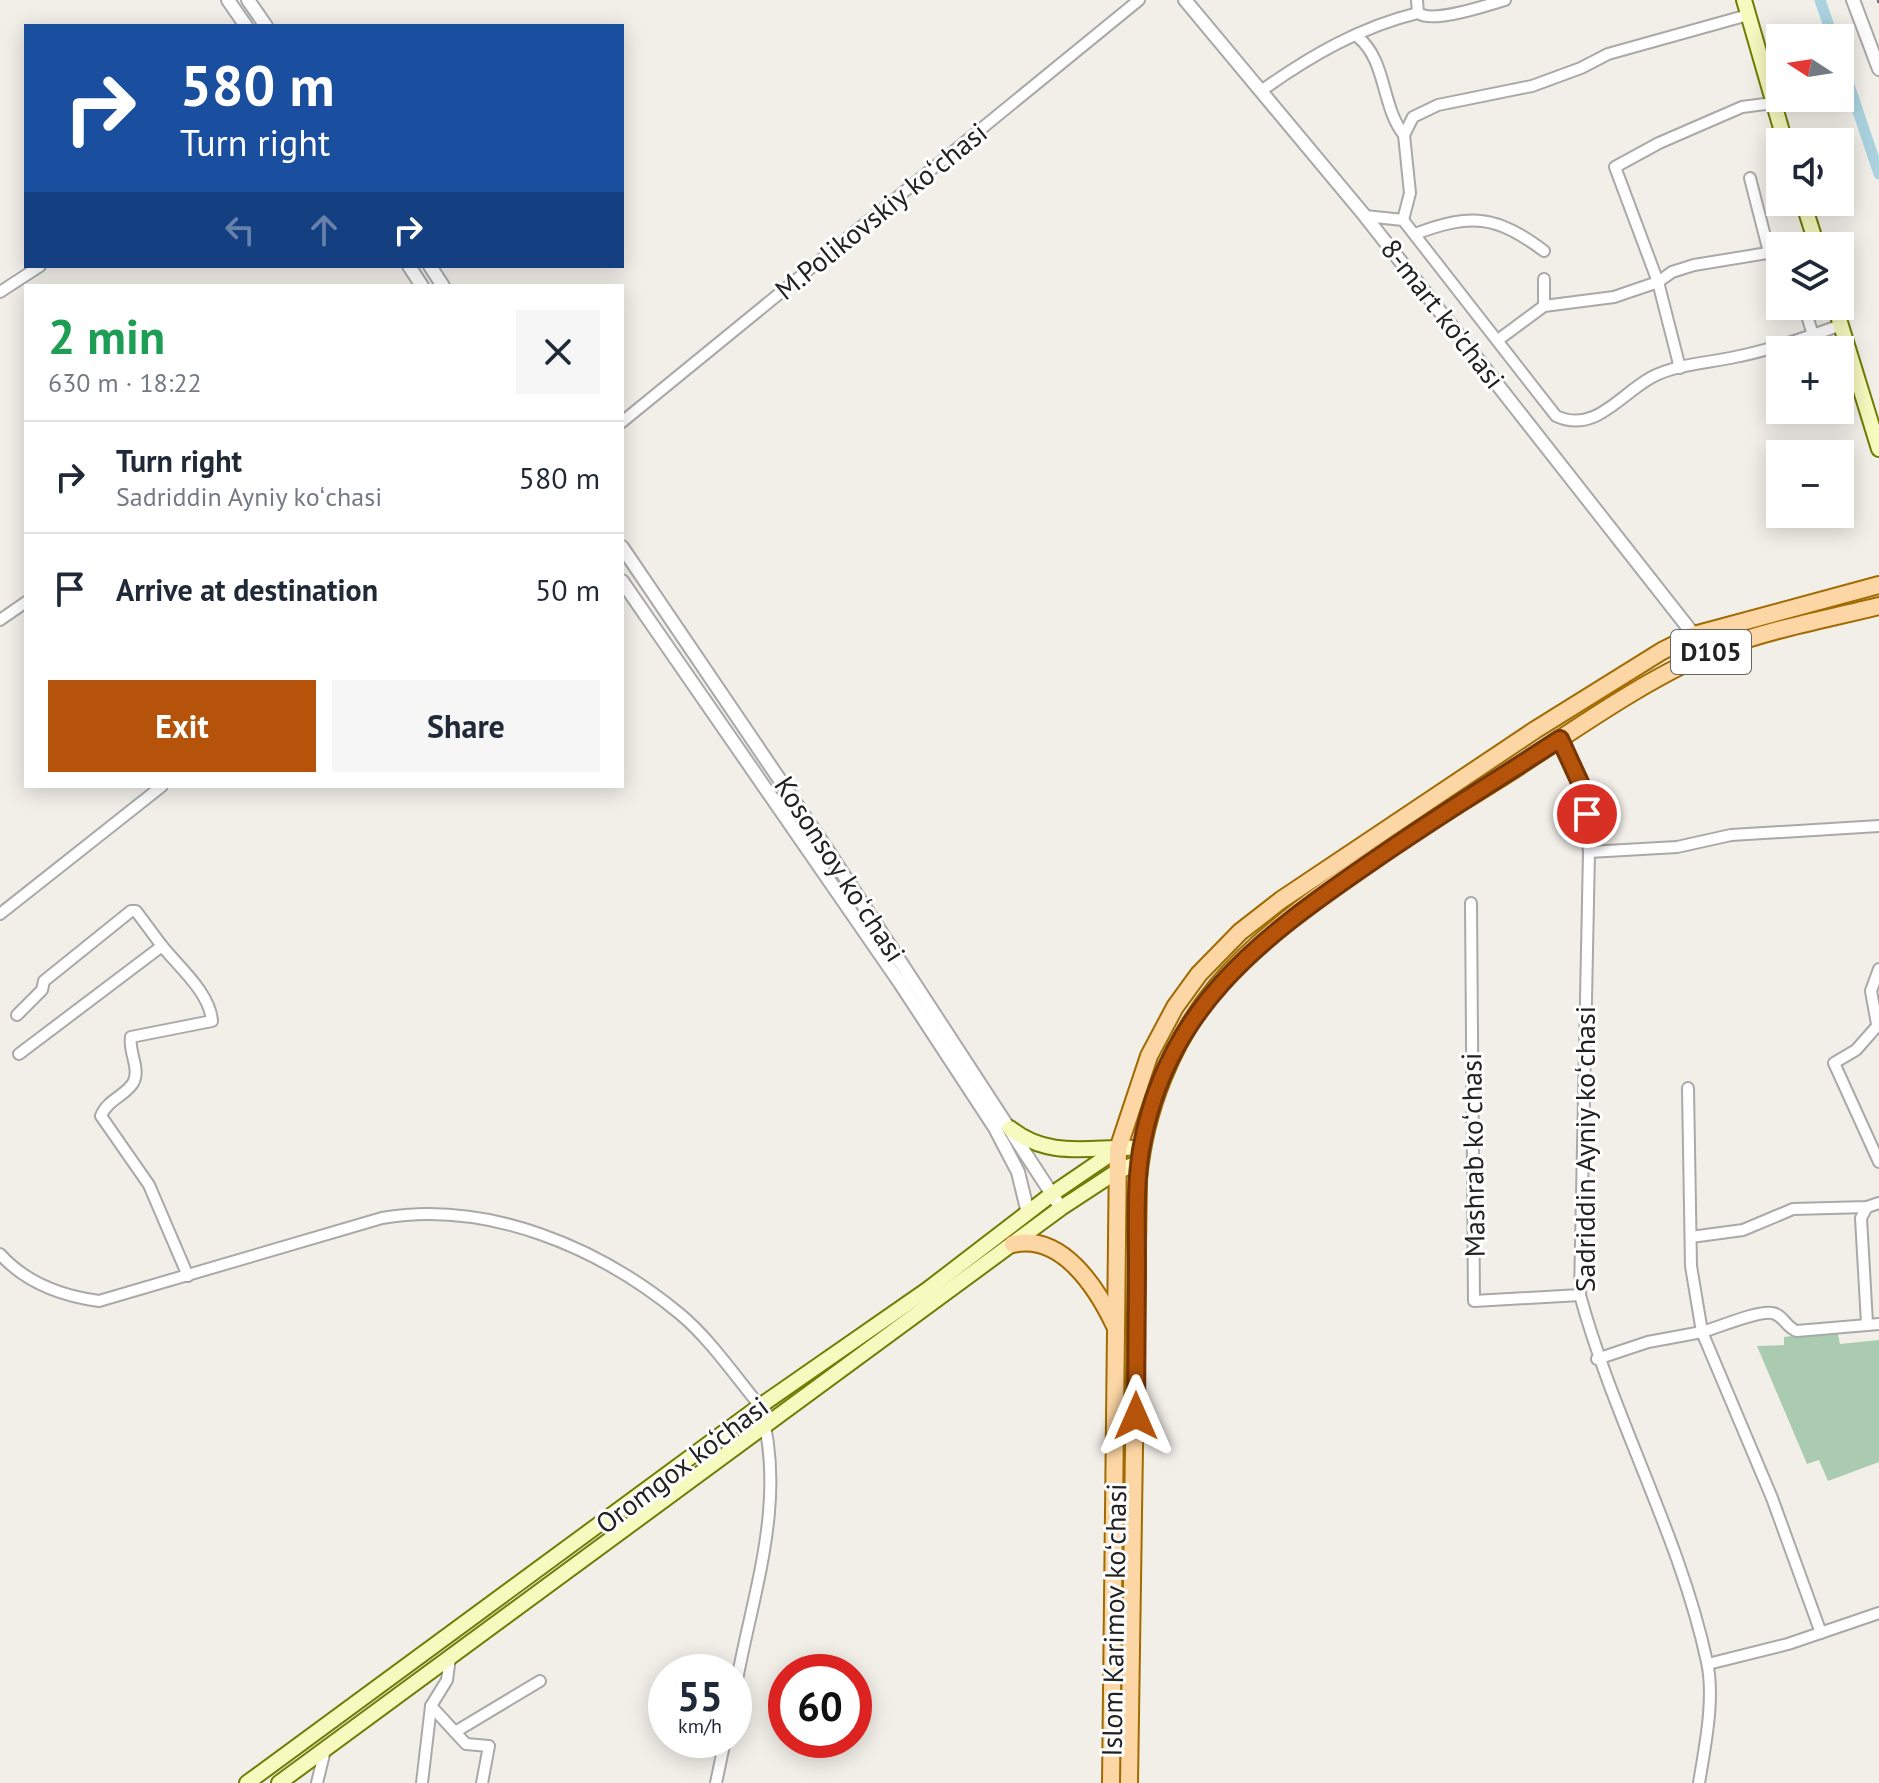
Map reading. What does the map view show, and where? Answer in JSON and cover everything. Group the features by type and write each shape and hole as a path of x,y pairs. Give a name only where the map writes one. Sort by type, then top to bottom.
{"main road":[{"path":"1744,0 1766,78"},
{"path":"1839,320 1879,449"},
{"name":"Islom Karimov koʻchasi","path":"1111,1783 1118,1331 1116,1172 1118,1149 1149,1056 1175,1007 1199,974 1240,932 1281,900 1535,730 1694,635 1879,585"},
{"name":"Islom Karimov koʻchasi","path":"1129,1783 1141,1155 1165,1072 1186,1032 1216,988 1252,950 1295,914 1560,739 1685,664 1723,647 1879,606"},
{"path":"1010,1128 1034,1144 1057,1151 1118,1149 1141,1155"},
{"name":"Oromgox ko‘chasi","path":"247,1783 760,1406 927,1290 1052,1194 1118,1149"},
{"name":"Oromgox ko‘chasi","path":"279,1783 1061,1208 1141,1155"},
{"path":"1013,1244 1040,1243 1068,1259 1096,1293 1118,1331"}],"street":[{"path":"228,0 245,24"},
{"path":"248,0 265,24"},
{"name":"M.Polikovskiy koʻchasi","path":"624,420 1139,0"},
{"name":"8-mart ko'chasi","path":"1185,0 1365,216 1694,635"},
{"path":"1417,0 1418,13"},
{"path":"1261,91 1323,50 1358,37 1372,26 1418,13 1424,17 1439,16 1505,0"},
{"path":"1853,0 1879,69"},
{"path":"1404,135 1413,117 1438,105 1532,86 1581,68 1608,54 1748,15"},
{"path":"1358,37 1369,50 1380,74 1389,111 1404,135 1410,193 1403,220"},
{"path":"1680,368 1658,282 1615,167 1659,143 1742,107 1766,104"},
{"path":"1750,178 1768,232"},
{"path":"1365,216 1403,220 1556,416 1568,421 1593,420 1654,376 1738,357 1841,325"},
{"path":"1415,234 1449,221 1474,219 1508,226 1544,251"},
{"path":"1498,340 1544,306 1614,297 1658,282 1672,272 1694,265 1766,252"},
{"path":"0,292 37,268"},
{"path":"1544,279 1544,306"},
{"path":"1808,320 1813,335"},
{"name":"Kosonsoy koʻchasi","path":"624,550 726,697 1061,1208"},
{"name":"Kosonsoy koʻchasi","path":"624,584 900,983 995,1128 1018,1172 1028,1213"},
{"path":"0,620 24,603"},
{"name":"Sadriddin Ayniy koʻchasi","path":"1560,739 1583,789 1589,852 1580,1295 1597,1359 1688,1593 1708,1664 1709,1703 1699,1783"},
{"path":"0,914 159,788"},
{"path":"1589,852 1687,846 1731,835 1879,826"},
{"name":"Mashrab koʻchasi","path":"1471,903 1474,1301 1580,1295"},
{"path":"17,1015 42,990 44,981 131,911 136,911 206,1001 212,1021 131,1037 136,1072 133,1083 105,1107 101,1116 149,1185 188,1276"},
{"path":"19,1054 162,946"},
{"path":"1879,969 1871,991 1878,1024 1862,1044 1834,1063 1879,1162"},
{"path":"1688,1088 1691,1266 1702,1332 1772,1498 1821,1633"},
{"path":"1691,1237 1753,1227 1778,1212 1793,1209 1867,1207 1879,1203"},
{"path":"1597,1359 1648,1342 1702,1332 1767,1312 1780,1316 1788,1328 1797,1331 1873,1324 1861,1232 1861,1218 1867,1207"},
{"path":"0,1254 11,1267 43,1285 74,1298 99,1301 382,1218 443,1214 569,1244 610,1263 682,1316 760,1406 772,1454 768,1512 743,1654"},
{"path":"1708,1664 1821,1633 1879,1613"},
{"path":"422,1783 431,1706 447,1680 450,1657"},
{"path":"455,1732 540,1681"},
{"path":"431,1706 466,1744 489,1746 482,1783"},
{"path":"341,1715 351,1730"},
{"path":"317,1783 325,1750"},
{"path":"716,1783 721,1758"}],"green space":[{"path":"1837,1330 1840,1344 1879,1340 1879,1462 1828,1481 1819,1460 1807,1464 1757,1346 1784,1345 1784,1337"}],"waterway":[{"path":"1820,0 1828,24"},
{"path":"1854,100 1879,174"}],"route":[{"path":"1136,1416 1137,1199 1142,1148 1150,1112 1165,1072 1186,1032 1216,988 1252,950 1295,914 1560,739 1574,764 1583,789 1587,814"}]}
